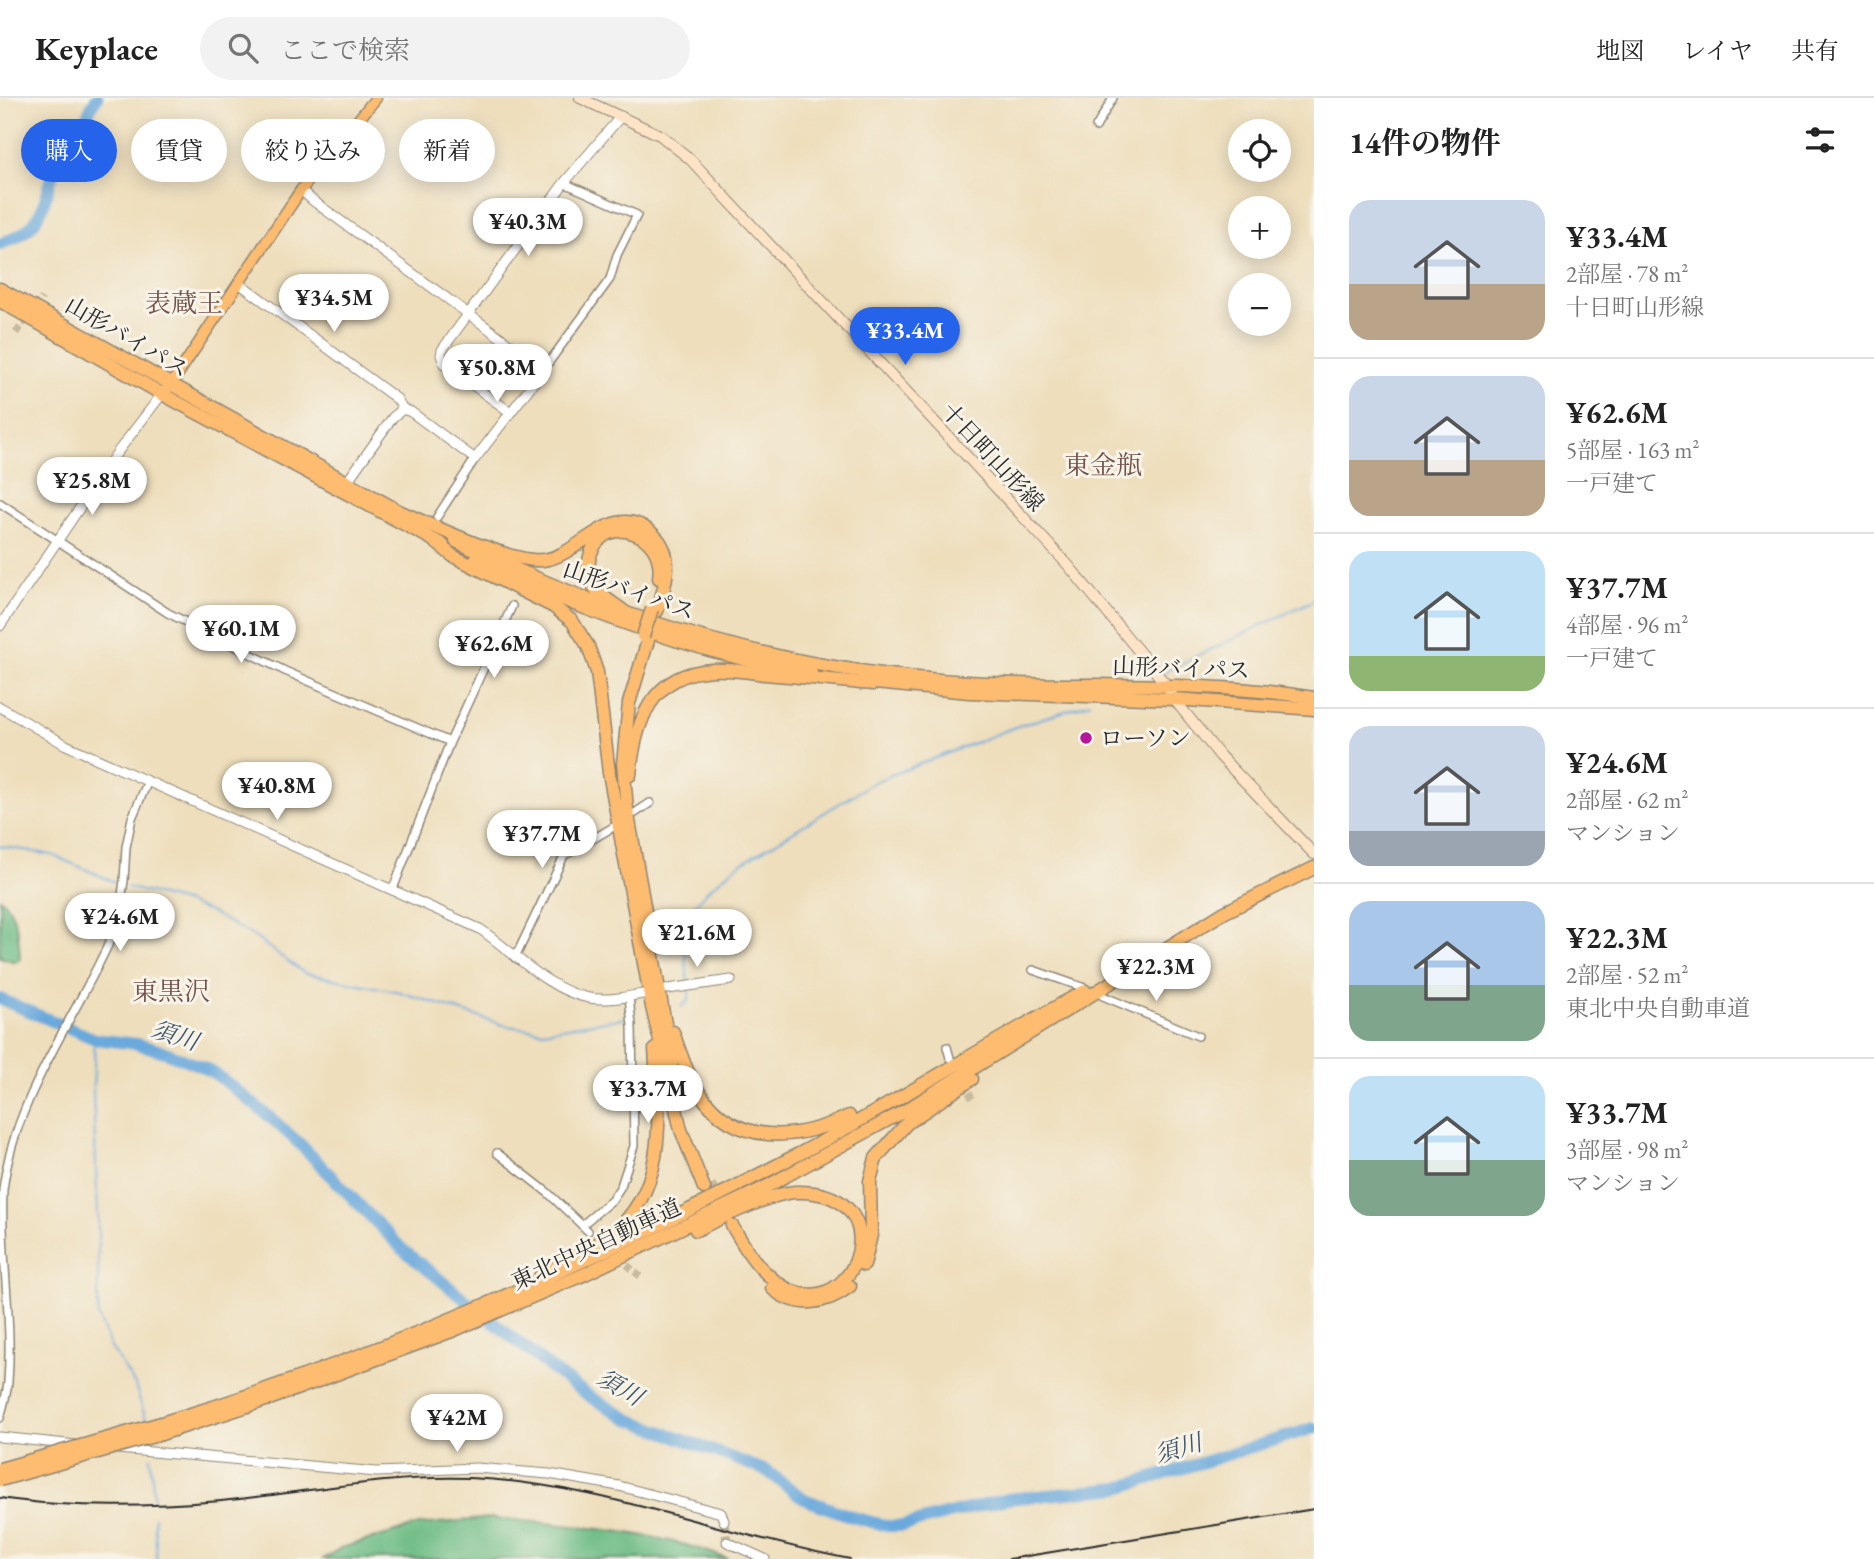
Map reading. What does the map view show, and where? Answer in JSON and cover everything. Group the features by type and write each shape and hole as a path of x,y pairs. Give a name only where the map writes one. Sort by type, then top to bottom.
{"highway":[{"name":"山形バイパス","path":"0,289 166,390 433,540 557,598 663,636 748,661 873,684 1042,696 1174,699 1314,709"},
{"name":"山形バイパス","path":"0,301 396,510 508,566 628,614 774,657 895,677 1041,686 1254,691 1314,698"},
{"path":"396,510 512,557 542,561 556,556 612,524 639,525 656,537 666,555 668,567 621,717 617,824"},
{"path":"628,614 601,595 590,579 588,568 590,553 598,541 608,534 622,530 638,533 652,545 657,556 660,569 654,610"},
{"path":"433,540 453,556 554,607 572,621 588,646 597,672 617,824 657,1006 678,1091 707,1186"},
{"path":"581,1269 631,1214 645,1192 655,1164 658,1136 657,1006 622,763 629,703 646,637"},
{"path":"631,811 632,756 640,723 650,702 678,677 716,669 873,684"},
{"name":"東北中央自動車道","path":"413,1340 444,1322 581,1269 764,1188 906,1110 1223,913 1314,868"},
{"name":"東北中央自動車道","path":"0,1480 160,1429 527,1299 649,1231 797,1155 1165,948"},
{"path":"581,1269 776,1197 793,1192 816,1193 836,1200 852,1214 860,1234 859,1256 852,1273 838,1286 820,1293 800,1294 783,1287 756,1263 729,1227 755,1273 776,1292 795,1302 817,1302 836,1296 853,1283 866,1261 871,1235 870,1181 876,1158 892,1137 1093,993"},
{"path":"657,1006 692,1081 710,1105 730,1122 744,1128 765,1134 791,1135 825,1127 863,1110 996,1035 1051,1010"},
{"name":"東北中央自動車道","path":"0,1469 160,1429"}],"main road":[{"path":"166,390 302,190 376,98"},
{"name":"十日町山形線","path":"580,98 660,135 690,159 1068,565 1228,765 1312,852"}],"street":[{"path":"1097,127 1113,98"},
{"path":"510,412 444,364 442,350 564,183 621,116"},
{"path":"437,517 475,458 610,279 617,254 638,215 564,183"},
{"path":"302,190 544,369"},
{"path":"239,284 397,399 404,410 411,412 475,458"},
{"path":"0,626 117,454 166,390"},
{"path":"346,483 393,417 404,410"},
{"path":"0,503 168,613 285,671 450,742"},
{"path":"393,889 450,742 512,606"},
{"path":"0,707 66,745 480,929 532,971 577,995 602,999 643,994"},
{"path":"0,1418 8,1385 9,1356 0,1238 3,1190 15,1136 33,1092 114,932 123,890 126,847 132,818 148,781"},
{"path":"631,811 650,803"},
{"path":"515,958 564,856 617,824"},
{"path":"1033,970 1198,1036"},
{"path":"667,989 731,980"},
{"path":"497,1153 547,1192 585,1228 612,1200 621,1186 634,1146 629,996"},
{"path":"947,1047 950,1058"},
{"path":"0,1437 377,1472 477,1468 575,1477 721,1513 724,1521"},
{"path":"727,1542 765,1559"}],"green space":[{"path":"0,898 14,917 20,959 15,962 0,957"},
{"path":"492,1518 642,1535 672,1541 728,1559 323,1559 341,1548 419,1525"}],"waterway":[{"path":"0,244 16,237 35,222 59,159 82,127 97,98"},
{"path":"1164,672 1314,600"},
{"path":"688,982 682,920 707,891 735,867 876,781 1015,727 1090,703"},
{"path":"0,846 52,855 122,885"},
{"path":"127,887 184,902 212,913 253,936 304,973 400,992 507,1026 543,1031 624,1018"},
{"path":"681,1007 689,1000 689,991"},
{"name":"須川","path":"0,999 95,1039 137,1044 165,1052 217,1075 302,1146 402,1249 592,1398 629,1419 767,1471 804,1499 853,1517 887,1526 902,1526 1007,1499 1119,1488 1314,1428"},
{"path":"95,1039 93,1093 98,1213 98,1316 110,1346 135,1385 146,1420"},
{"path":"150,1457 154,1498"},
{"path":"154,1517 157,1559"}],"tunnel":[{"path":"16,333 42,298"},
{"path":"964,1083 973,1100"},
{"path":"710,1185 722,1206"},
{"path":"619,1258 642,1278"},
{"path":"724,1521 727,1542"}],"railway":[{"path":"0,1498 83,1505 166,1505 407,1479 469,1478 566,1489 850,1559"},
{"path":"1009,1559 1314,1509"}],"place":[{"name":"ローソン","path":"1086,738"}],"district":[{"name":"表蔵王","path":"184,303"},
{"name":"東金瓶","path":"1103,465"},
{"name":"東黒沢","path":"171,991"}]}
